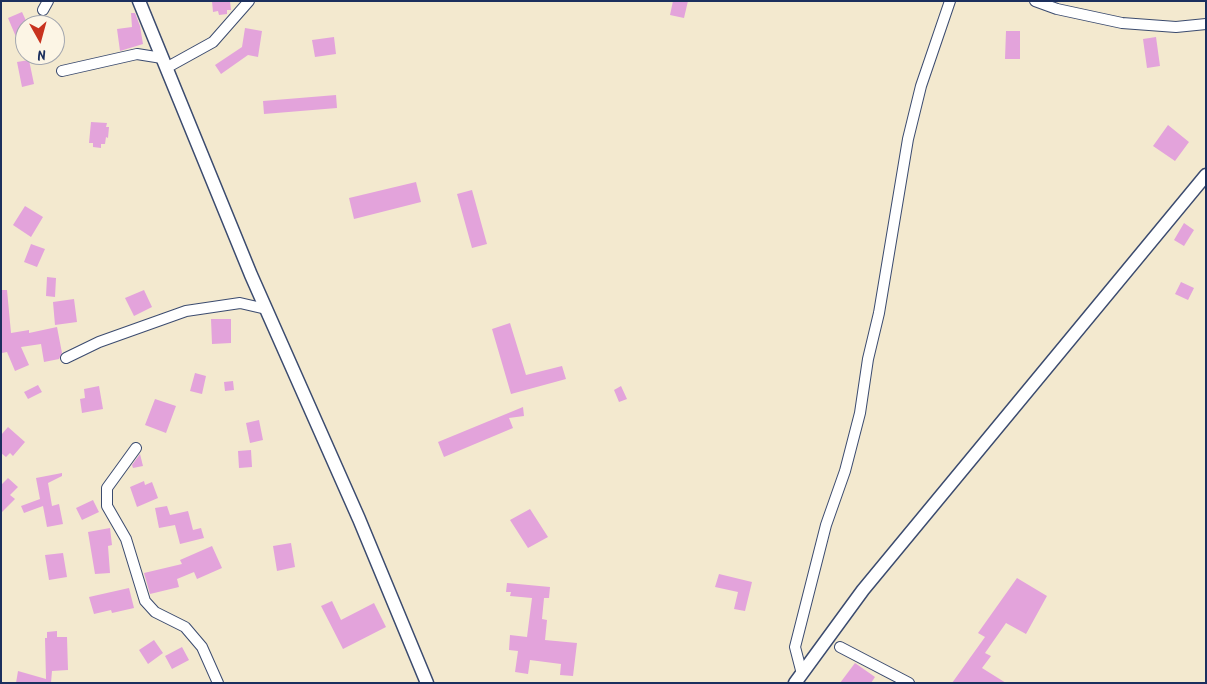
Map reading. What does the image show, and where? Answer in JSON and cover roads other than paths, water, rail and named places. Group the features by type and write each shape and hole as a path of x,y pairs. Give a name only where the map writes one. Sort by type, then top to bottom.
{"street":[{"path":"139,1 266,309 359,519 426,683"},
{"path":"62,71 137,54 164,63 212,42 249,1"},
{"path":"798,678 795,648 826,525 845,471 860,413 899,188 921,86 950,1"},
{"path":"1035,1 1057,9 1122,23 1176,27 1206,24"},
{"path":"798,678 863,590 1206,176"},
{"path":"66,358 99,342 186,311 240,304 266,309"},
{"path":"136,448 107,488 107,506 126,540 145,601 155,612 185,627 202,647 218,683"},
{"path":"840,647 909,683"}]}
